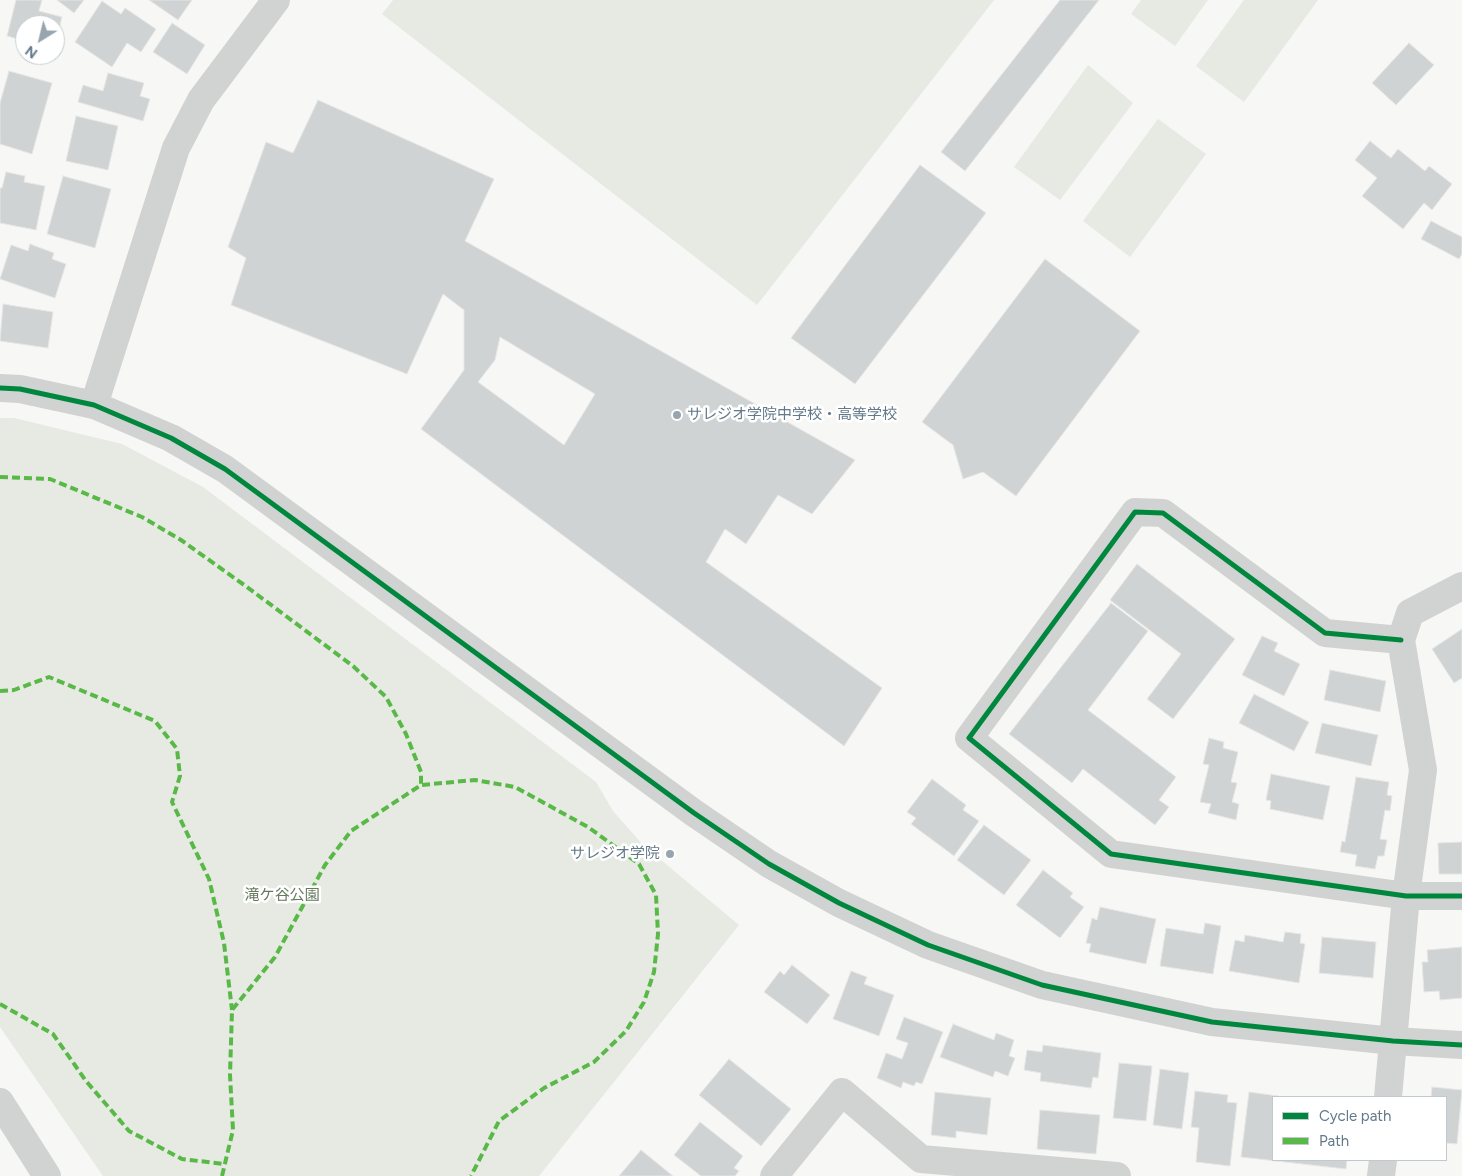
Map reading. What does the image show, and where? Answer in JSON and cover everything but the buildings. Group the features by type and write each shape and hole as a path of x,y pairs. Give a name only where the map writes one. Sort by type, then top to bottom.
{"street":[{"path":"94,405 176,148 201,100 276,0"},
{"path":"0,388 20,388 94,405 171,438 225,469 694,813 769,864 838,903 928,945 1042,985 1212,1022 1393,1041 1462,1045"},
{"path":"1401,640 1325,633 1163,513 1135,512 969,738 1111,854 1406,896 1462,896"},
{"path":"1388,1096 1406,896 1423,770 1401,640 1410,613 1462,586"},
{"path":"774,1176 842,1092 921,1159 1117,1176"},
{"path":"0,1102 47,1176"},
{"path":"1381,1176 1383,1161"}],"green space":[{"path":"393,0 994,0 757,305 382,14"},
{"path":"1141,0 1208,0 1175,46 1131,14"},
{"path":"1244,0 1318,0 1244,102 1196,66"},
{"path":"1088,65 1133,103 1060,200 1014,167"},
{"path":"1158,119 1206,154 1130,257 1083,221"},
{"name":"滝ケ谷公園","path":"0,418 14,418 122,444 203,487 596,782 613,811 643,845 739,925 539,1176 103,1176 0,1027"}],"marked path":[{"path":"0,477 50,479 142,517 181,540 247,587 353,666 386,697 406,734 421,772 421,785"},
{"path":"0,691 14,690 49,677 155,721 177,749 180,776 172,802 209,879 224,943 232,1010"},
{"path":"222,1176 233,1130 230,1075 232,1010 275,957 325,865 351,831 421,785 475,780 515,787 588,827 639,864 656,895 658,934 654,972 644,1002 626,1031 594,1062 544,1088 499,1121 471,1176"},
{"path":"0,1004 53,1034 86,1081 129,1131 182,1159 224,1164"}],"cycle path":[{"path":"0,388 20,389 94,405 171,438 225,469 694,813 769,864 839,903 928,945 1042,985 1212,1022 1393,1041 1462,1045"},
{"path":"1401,640 1325,633 1163,513 1135,512 969,738 1111,854 1406,896 1462,896"}],"place":[{"name":"サレジオ学院中学校・高等学校","path":"677,415"},
{"name":"サレジオ学院","path":"670,854"}]}
